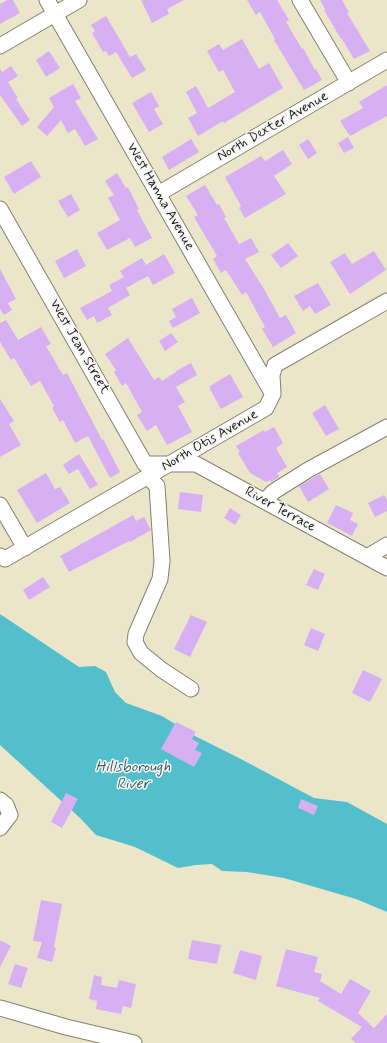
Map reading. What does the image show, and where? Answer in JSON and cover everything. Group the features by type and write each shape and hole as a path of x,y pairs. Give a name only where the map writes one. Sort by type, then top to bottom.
{"street":[{"name":"West Hanna Avenue","path":"47,0 273,394"},
{"path":"0,46 78,0"},
{"path":"300,0 349,83"},
{"name":"North Dexter Avenue","path":"158,194 387,60"},
{"name":"West Jean Street","path":"0,209 145,464 170,464"},
{"path":"273,394 272,375 275,365 387,301"},
{"name":"North Otis Avenue","path":"0,556 5,559 266,408 273,394"},
{"path":"265,501 273,492 308,470 387,427"},
{"name":"River Terrace","path":"170,464 196,464 387,568"},
{"path":"148,477 157,486 162,561 160,580 139,627 135,642 141,653 162,670 191,689"},
{"path":"0,505 24,548"},
{"path":"367,557 387,545"},
{"path":"0,800 6,805 10,815 0,828"},
{"path":"0,1008 66,1027 134,1043"}],"water":[{"name":"Hillsborough River","path":"0,614 79,667 95,666 106,672 115,692 126,703 162,716 195,736 314,798 347,802 387,824 387,912 356,899 284,878 247,872 222,871 212,864 178,868 135,847 96,835 80,818 0,745"}],"building":[{"path":"7,0 13,0 20,13 0,24 0,4"},
{"path":"141,0 184,0 167,9 169,14 152,23"},
{"path":"247,0 277,0 289,20 286,22 322,80 304,90 274,40 275,39 260,12 256,15"},
{"path":"320,0 342,0 349,12 347,13 370,51 354,59 324,10 325,9"},
{"path":"106,16 130,57 136,54 146,70 132,78 116,52 109,56 106,51 103,52 92,33 95,31 91,25"},
{"path":"242,39 259,69 269,63 283,88 224,123 223,121 198,136 188,118 197,113 186,92 196,86 208,108 235,92 223,70 219,72 207,51 219,44 223,50"},
{"path":"49,51 60,68 46,77 36,60"},
{"path":"11,66 18,76 8,82 18,98 16,99 30,120 22,126 0,95 0,69 2,72"},
{"path":"73,84 81,98 75,101 98,139 85,146 75,129 68,133 61,120 47,136 37,127 54,107 49,98"},
{"path":"387,85 387,116 350,136 340,121 363,108 359,102"},
{"path":"151,92 159,106 154,109 163,124 149,132 132,103"},
{"path":"348,137 354,148 344,153 338,143"},
{"path":"191,139 199,152 169,170 162,157"},
{"path":"308,139 317,153 308,159 299,145"},
{"path":"283,150 292,164 274,176 286,194 245,218 239,208 241,206 225,177 261,156 265,161"},
{"path":"31,161 41,177 14,194 4,177"},
{"path":"117,173 126,188 128,187 139,209 137,210 152,238 135,247 130,238 107,250 97,233 120,220 108,198 114,195 105,181"},
{"path":"205,185 217,205 219,204 226,217 224,218 239,244 251,238 259,252 245,259 280,318 286,315 296,333 273,347 262,329 265,327 246,292 242,295 226,270 221,273 213,259 217,256 194,217 198,215 186,196"},
{"path":"71,194 80,210 68,217 58,201"},
{"path":"288,243 298,256 281,268 271,255"},
{"path":"77,249 86,266 64,278 55,261"},
{"path":"374,251 386,270 350,294 330,262 345,253 352,264"},
{"path":"164,254 175,273 153,285 148,276 126,288 130,295 108,308 112,315 97,323 94,316 87,320 80,308 112,291 109,285 124,277 120,271 142,258 146,265"},
{"path":"0,269 16,299 8,303 12,310 4,315 0,309"},
{"path":"318,283 331,305 315,314 310,306 303,311 294,296"},
{"path":"192,298 200,313 173,328 169,321 176,317 172,309"},
{"path":"6,320 18,340 41,327 51,344 46,346 63,375 67,373 120,472 110,478 88,436 75,443 63,420 60,422 52,408 54,406 40,381 31,386 14,358 11,360 0,342 0,323"},
{"path":"171,333 178,342 165,351 159,341"},
{"path":"128,338 154,380 159,377 162,381 191,363 197,375 176,387 185,402 178,406 192,432 167,445 156,425 147,431 137,415 142,412 126,383 122,386 114,372 116,370 105,354"},
{"path":"230,374 243,397 221,409 210,389 210,386"},
{"path":"0,399 14,421 9,424 21,445 0,457"},
{"path":"325,405 339,429 326,436 312,413"},
{"path":"274,427 283,443 276,448 287,467 277,473 279,477 271,482 270,480 266,482 250,473 238,453 240,452 236,446 264,430 265,432"},
{"path":"79,454 98,485 90,489 78,469 69,474 63,465"},
{"path":"46,473 55,489 60,487 70,503 37,523 17,490"},
{"path":"320,474 329,489 308,502 299,486"},
{"path":"180,492 203,495 201,512 178,509"},
{"path":"384,495 387,500 387,511 375,517 368,503"},
{"path":"336,505 353,513 350,520 358,524 352,536 327,523"},
{"path":"230,508 241,515 235,525 224,518"},
{"path":"133,515 136,521 144,517 151,530 69,572 60,556"},
{"path":"314,569 325,574 318,590 306,585"},
{"path":"43,577 50,587 29,600 23,590"},
{"path":"191,615 207,622 190,657 174,649"},
{"path":"311,628 325,634 318,651 304,645"},
{"path":"363,670 382,679 370,702 352,693"},
{"path":"176,722 196,732 192,739 199,743 195,750 202,753 194,767 161,749"},
{"path":"66,793 78,799 62,828 51,822"},
{"path":"301,799 318,806 314,815 298,808"},
{"path":"41,900 62,904 54,947 56,948 52,962 37,958 42,942 33,941"},
{"path":"0,940 11,946 0,967"},
{"path":"192,940 221,945 217,964 188,959"},
{"path":"286,949 318,957 314,972 322,974 320,981 341,994 350,979 371,991 358,1013 374,1028 387,1014 387,1043 356,1043 351,1039 362,1027 318,1001 320,998 276,986"},
{"path":"240,950 262,956 256,980 233,973"},
{"path":"15,964 28,968 21,988 8,984"},
{"path":"94,975 102,977 101,985 117,988 119,980 136,984 131,1008 123,1006 121,1014 96,1009 97,1001 89,999"}]}
